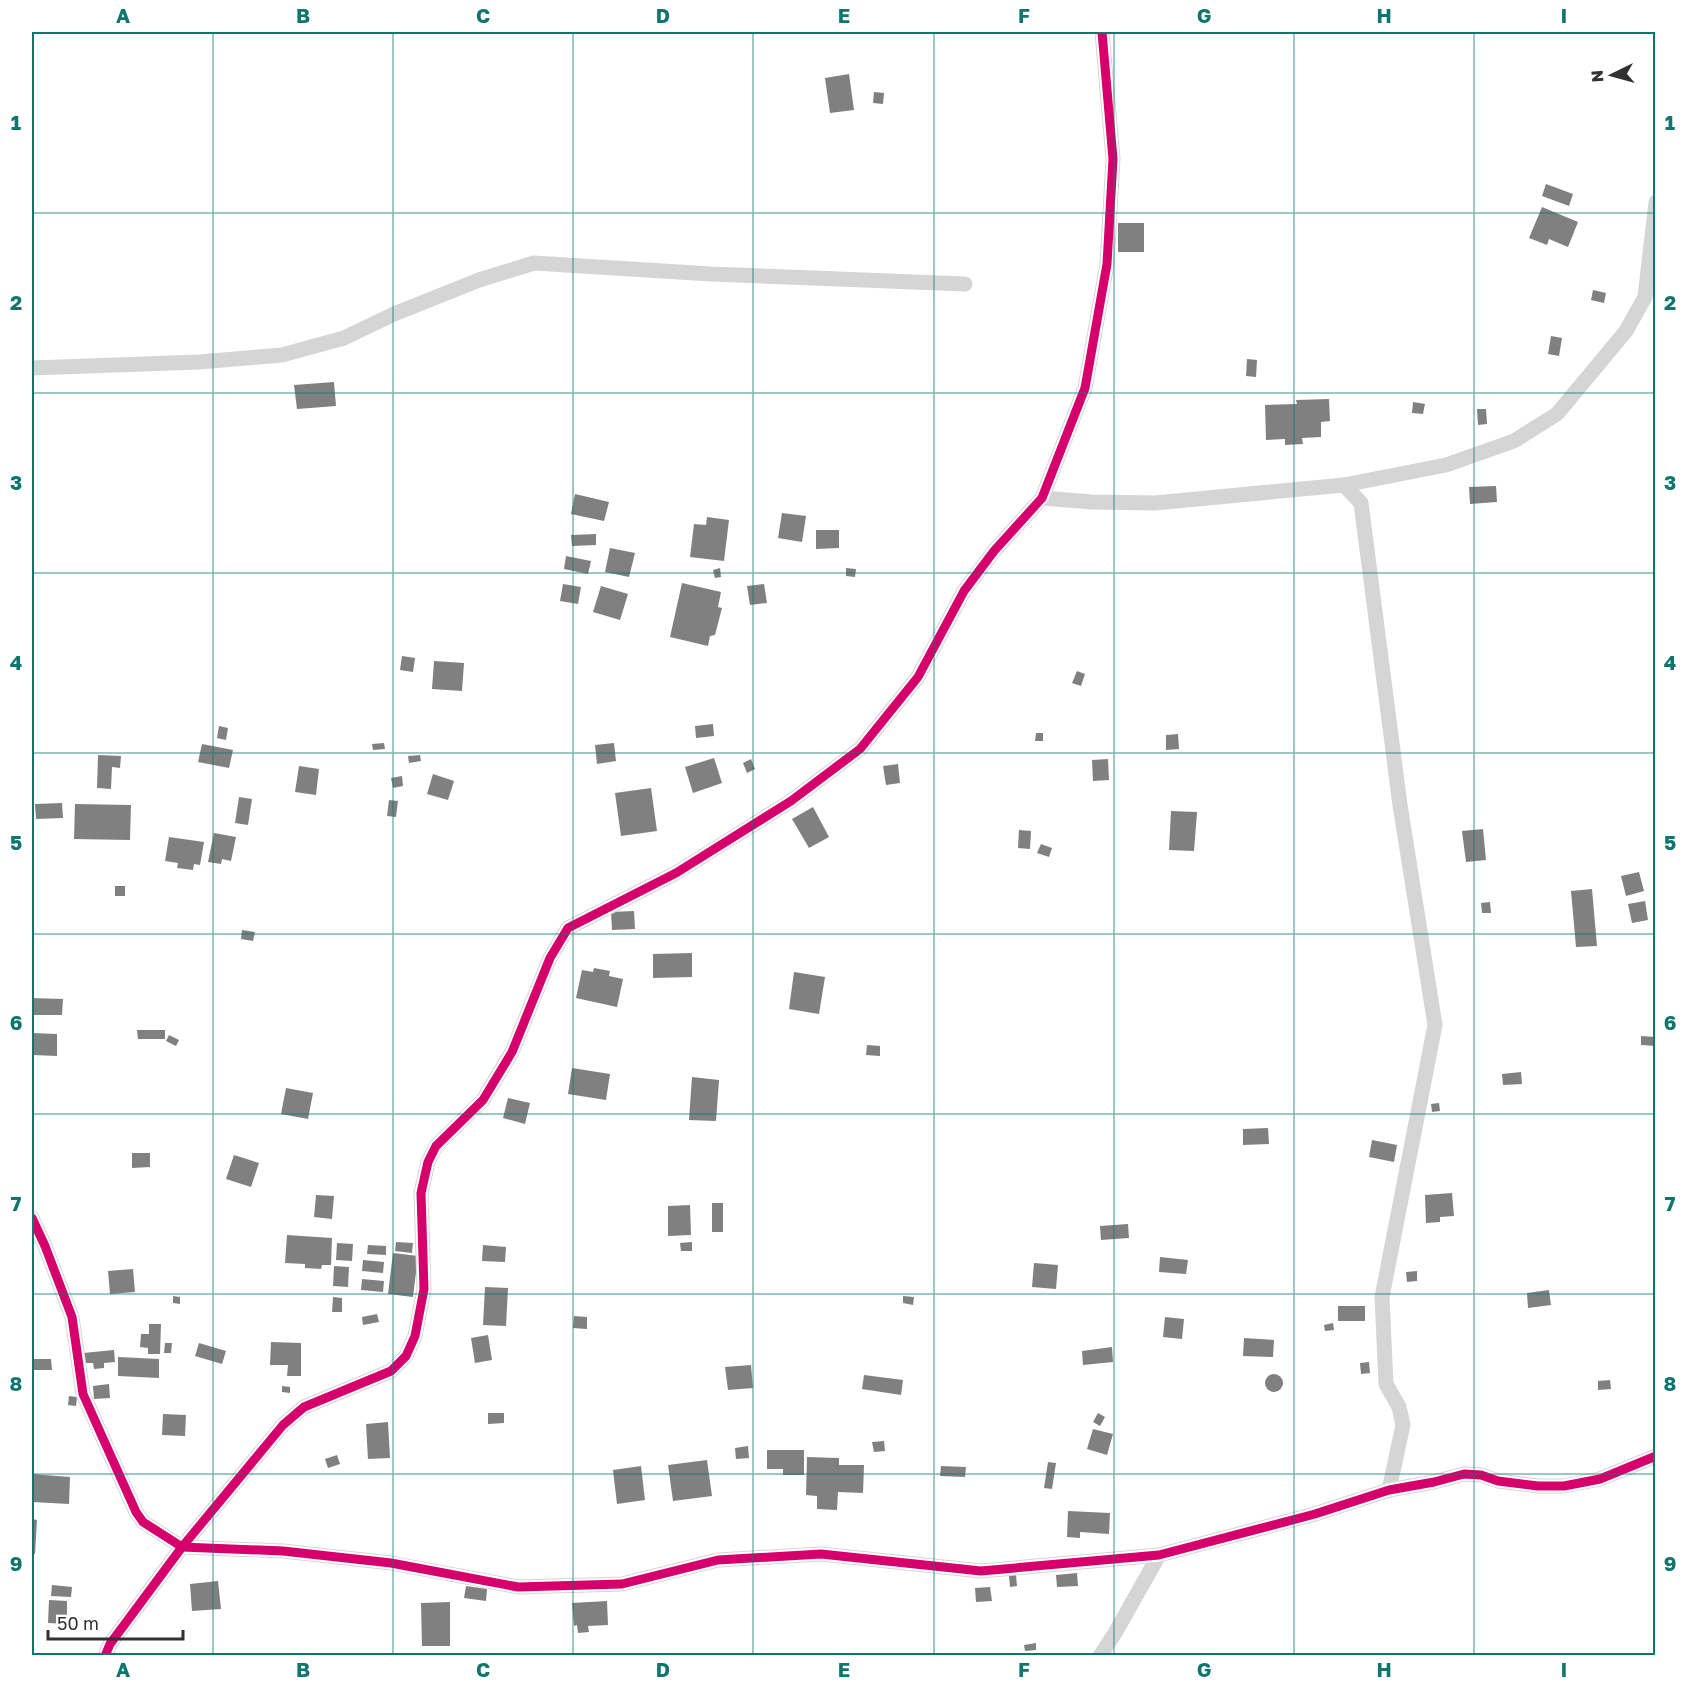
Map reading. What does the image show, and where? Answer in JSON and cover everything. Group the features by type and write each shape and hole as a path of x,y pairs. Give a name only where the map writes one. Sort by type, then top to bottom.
{"street":[{"path":"105,1656 110,1644 182,1547 292,1416 304,1407 391,1371 406,1356 416,1336 424,1289 421,1193 428,1162 436,1146 483,1100 512,1052 550,958 567,928 676,873 791,801 860,749 918,677 964,591 993,550 1042,498 1085,388 1107,264 1113,159 1102,32"},
{"path":"1042,498 1155,503 1344,485 1446,465 1514,441 1557,414 1626,331 1645,297 1656,202"},
{"path":"32,368 199,362 282,355 344,338 394,314 479,280 534,263 965,284"},
{"path":"1344,485 1361,503 1401,805 1435,1025 1382,1297 1386,1384 1399,1407 1403,1425 1389,1490"},
{"path":"32,1218 72,1317 83,1394 117,1471 143,1522 182,1547 283,1551 391,1563 518,1587 622,1584 718,1560 821,1554 981,1571 1159,1555 1315,1514 1389,1490 1464,1474 1481,1475 1498,1481 1563,1486 1600,1479 1656,1456"},
{"path":"1100,1656 1159,1555"}],"building":[{"path":"849,74 854,110 830,113 825,78"},
{"path":"874,92 884,93 883,104 873,103"},
{"path":"1546,184 1573,194 1569,206 1542,196"},
{"path":"1542,207 1578,222 1568,247 1549,239 1547,245 1529,238"},
{"path":"1118,223 1144,223 1144,252 1118,252"},
{"path":"1593,290 1606,293 1604,303 1591,300"},
{"path":"1551,336 1562,338 1559,356 1548,354"},
{"path":"1247,359 1257,360 1256,377 1246,376"},
{"path":"334,382 336,406 297,409 294,385"},
{"path":"1329,399 1330,421 1321,422 1321,437 1302,438 1303,444 1285,445 1285,439 1266,440 1265,405 1297,404 1296,400"},
{"path":"1413,402 1425,404 1423,414 1412,413"},
{"path":"1477,409 1486,409 1487,424 1478,425"},
{"path":"1496,486 1497,502 1470,504 1469,487"},
{"path":"575,494 609,502 604,521 571,514"},
{"path":"782,513 806,516 802,542 778,538"},
{"path":"707,517 729,520 724,561 690,557 694,524 706,525"},
{"path":"816,530 839,530 839,548 816,549"},
{"path":"596,534 596,545 572,546 571,535"},
{"path":"610,548 635,553 629,577 605,572"},
{"path":"566,556 591,561 588,574 564,569"},
{"path":"720,568 721,577 715,578 713,570"},
{"path":"846,568 856,569 855,577 846,576"},
{"path":"682,583 721,592 718,607 722,608 715,635 710,636 708,646 670,637"},
{"path":"563,584 581,587 578,604 560,601"},
{"path":"764,584 767,603 750,605 747,586"},
{"path":"601,586 628,594 620,620 593,612"},
{"path":"402,656 415,658 413,672 400,670"},
{"path":"434,661 464,663 462,691 432,689"},
{"path":"1077,671 1085,674 1081,686 1072,683"},
{"path":"713,724 714,736 696,738 695,726"},
{"path":"219,726 228,728 226,740 217,738"},
{"path":"1036,733 1043,733 1043,741 1035,741"},
{"path":"1178,734 1179,749 1166,750 1166,735"},
{"path":"384,743 385,749 373,750 372,744"},
{"path":"614,743 616,761 597,764 595,745"},
{"path":"202,744 233,750 229,768 198,762"},
{"path":"98,755 121,756 120,768 112,767 111,789 97,788"},
{"path":"420,755 421,761 409,763 408,756"},
{"path":"714,758 722,783 693,793 685,767"},
{"path":"751,759 755,769 747,773 743,763"},
{"path":"1108,759 1109,780 1093,781 1092,760"},
{"path":"898,764 900,783 886,785 883,766"},
{"path":"299,766 319,769 316,795 295,792"},
{"path":"433,774 454,781 448,800 427,794"},
{"path":"402,776 403,786 393,788 391,778"},
{"path":"651,788 657,831 621,836 615,793"},
{"path":"239,797 252,799 248,825 235,823"},
{"path":"389,800 398,801 396,817 387,816"},
{"path":"62,803 63,818 36,819 35,804"},
{"path":"75,804 131,805 130,840 74,839"},
{"path":"813,807 829,837 809,848 792,819"},
{"path":"1171,811 1197,812 1194,851 1169,850"},
{"path":"1483,829 1486,860 1466,862 1462,831"},
{"path":"1019,830 1031,831 1030,849 1018,848"},
{"path":"214,833 236,837 231,861 222,859 221,864 208,862"},
{"path":"169,837 204,842 200,865 194,864 193,870 177,868 178,863 165,861"},
{"path":"1041,844 1052,848 1049,857 1037,853"},
{"path":"1639,872 1644,891 1626,896 1621,876"},
{"path":"115,886 125,886 125,896 115,896"},
{"path":"1592,889 1597,946 1576,947 1571,891"},
{"path":"1645,901 1648,920 1632,923 1628,904"},
{"path":"1490,902 1491,913 1482,913 1481,903"},
{"path":"634,911 635,929 612,930 611,912"},
{"path":"242,930 255,932 253,941 241,939"},
{"path":"692,953 692,977 653,978 653,954"},
{"path":"594,968 610,971 609,976 623,979 617,1007 576,998 582,970 593,972"},
{"path":"794,972 825,977 819,1014 789,1009"},
{"path":"32,998 63,999 62,1015 32,1015"},
{"path":"137,1030 165,1030 165,1039 138,1039"},
{"path":"32,1033 57,1034 57,1056 32,1055"},
{"path":"169,1035 179,1040 176,1046 166,1041"},
{"path":"1641,1036 1656,1037 1656,1046 1641,1045"},
{"path":"867,1045 880,1046 880,1056 866,1055"},
{"path":"572,1068 610,1074 606,1100 568,1094"},
{"path":"1521,1072 1522,1084 1503,1085 1502,1074"},
{"path":"692,1077 719,1080 716,1121 689,1120"},
{"path":"286,1088 313,1093 308,1119 281,1114"},
{"path":"508,1098 530,1103 525,1124 503,1118"},
{"path":"1439,1103 1440,1111 1432,1112 1431,1104"},
{"path":"1268,1128 1269,1144 1243,1145 1243,1129"},
{"path":"1372,1140 1397,1145 1394,1162 1369,1157"},
{"path":"132,1153 150,1153 150,1167 132,1168"},
{"path":"234,1155 259,1163 251,1187 226,1179"},
{"path":"1452,1193 1454,1216 1440,1217 1440,1222 1426,1223 1425,1195"},
{"path":"316,1195 334,1196 332,1219 314,1217"},
{"path":"712,1203 723,1203 723,1232 712,1232"},
{"path":"690,1205 691,1235 668,1236 668,1206"},
{"path":"1128,1224 1129,1238 1101,1240 1100,1226"},
{"path":"287,1235 332,1238 331,1265 322,1265 321,1269 305,1268 305,1264 285,1263"},
{"path":"396,1242 413,1243 412,1253 395,1251"},
{"path":"692,1242 692,1251 681,1251 680,1243"},
{"path":"337,1243 353,1244 352,1261 336,1260"},
{"path":"368,1245 386,1246 386,1255 367,1254"},
{"path":"483,1245 506,1247 505,1262 482,1261"},
{"path":"393,1253 418,1256 413,1297 388,1294"},
{"path":"1160,1257 1188,1260 1186,1274 1159,1272"},
{"path":"363,1260 384,1262 383,1273 362,1271"},
{"path":"1034,1263 1058,1265 1056,1289 1032,1287"},
{"path":"334,1266 349,1267 348,1287 333,1286"},
{"path":"133,1269 135,1292 110,1294 108,1271"},
{"path":"1417,1271 1417,1281 1407,1282 1406,1272"},
{"path":"362,1279 384,1281 383,1292 361,1290"},
{"path":"485,1287 508,1288 506,1326 483,1325"},
{"path":"1549,1290 1551,1305 1528,1308 1527,1293"},
{"path":"173,1296 180,1297 180,1304 173,1303"},
{"path":"903,1296 914,1297 913,1305 903,1303"},
{"path":"333,1297 342,1298 342,1312 332,1312"},
{"path":"1338,1306 1365,1306 1365,1321 1338,1321"},
{"path":"377,1314 379,1322 363,1325 362,1317"},
{"path":"574,1316 587,1317 587,1329 573,1328"},
{"path":"1165,1317 1184,1319 1182,1339 1163,1337"},
{"path":"1333,1323 1334,1330 1325,1331 1324,1325"},
{"path":"149,1324 161,1324 160,1354 148,1354 148,1348 140,1347 141,1334 149,1334"},
{"path":"488,1335 492,1360 475,1363 471,1338"},
{"path":"1244,1338 1274,1340 1273,1357 1243,1356"},
{"path":"271,1342 301,1343 301,1376 287,1376 288,1365 270,1365"},
{"path":"165,1343 172,1343 171,1353 164,1353"},
{"path":"199,1343 226,1351 222,1364 195,1356"},
{"path":"1112,1347 1113,1362 1083,1365 1082,1351"},
{"path":"114,1350 115,1362 104,1363 104,1368 94,1369 93,1363 84,1363 83,1353"},
{"path":"118,1357 159,1359 159,1378 118,1376"},
{"path":"34,1359 51,1359 52,1370 34,1370"},
{"path":"1369,1362 1370,1373 1361,1374 1360,1363"},
{"path":"751,1365 753,1388 728,1390 725,1367"},
{"path":"1274,1374 1280,1377 1283,1383 1280,1389 1274,1392 1268,1389 1265,1383 1268,1377"},
{"path":"864,1375 903,1380 901,1395 862,1389"},
{"path":"1610,1380 1611,1389 1598,1390 1598,1381"},
{"path":"109,1384 110,1398 94,1399 93,1386"},
{"path":"282,1386 290,1387 290,1393 282,1392"},
{"path":"69,1396 77,1397 76,1406 68,1405"},
{"path":"488,1413 504,1413 504,1423 488,1424"},
{"path":"1098,1413 1105,1417 1100,1426 1093,1422"},
{"path":"163,1414 186,1415 185,1436 162,1435"},
{"path":"388,1422 390,1458 368,1459 366,1424"},
{"path":"1093,1429 1113,1434 1107,1455 1087,1449"},
{"path":"884,1441 885,1451 874,1452 872,1442"},
{"path":"748,1446 749,1458 736,1459 735,1448"},
{"path":"767,1450 804,1450 804,1475 783,1475 783,1469 767,1469"},
{"path":"337,1455 340,1464 328,1468 325,1459"},
{"path":"807,1457 839,1458 839,1465 864,1465 863,1493 838,1492 837,1510 817,1509 817,1496 806,1495"},
{"path":"707,1460 712,1496 673,1501 668,1465"},
{"path":"1048,1462 1056,1463 1052,1489 1044,1488"},
{"path":"641,1466 645,1500 617,1504 613,1470"},
{"path":"941,1466 966,1467 965,1477 940,1476"},
{"path":"32,1474 70,1477 69,1504 32,1502"},
{"path":"1068,1511 1110,1513 1109,1534 1080,1532 1080,1538 1067,1537"},
{"path":"32,1519 37,1520 35,1554 32,1554"},
{"path":"1077,1573 1078,1586 1057,1587 1056,1575"},
{"path":"1016,1575 1017,1586 1010,1587 1009,1576"},
{"path":"218,1581 221,1609 192,1611 190,1584"},
{"path":"52,1585 72,1587 71,1597 51,1596"},
{"path":"466,1586 487,1589 486,1601 464,1598"},
{"path":"990,1587 992,1601 976,1602 975,1588"},
{"path":"49,1600 67,1601 67,1624 48,1623"},
{"path":"607,1601 608,1625 588,1626 589,1632 578,1633 577,1625 574,1626 572,1603"},
{"path":"450,1602 450,1646 422,1646 421,1603"},
{"path":"1036,1643 1036,1650 1025,1651 1024,1645"}],"cycle path":[{"path":"105,1656 110,1644 182,1547 283,1425 304,1407 391,1371 406,1356 415,1336 424,1289 421,1193 428,1162 436,1146 483,1100 512,1052 550,958 568,928 676,873 791,801 860,749 918,677 964,591 994,551 1042,498 1085,388 1107,264 1113,159 1102,32"},
{"path":"32,1218 72,1317 83,1394 136,1512 143,1522 182,1547 283,1551 391,1563 518,1587 622,1584 718,1560 821,1554 981,1571 1159,1555 1315,1514 1389,1490 1464,1474 1538,1486 1564,1486 1600,1479 1656,1456"}]}
